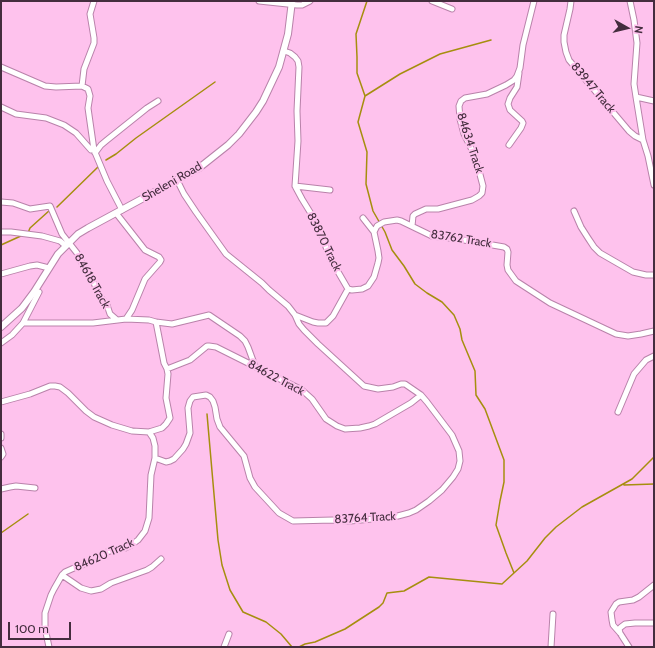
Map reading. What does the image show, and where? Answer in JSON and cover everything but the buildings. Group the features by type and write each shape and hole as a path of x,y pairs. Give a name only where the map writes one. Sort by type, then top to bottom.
{"street":[{"path":"82,86 84,69 94,43 90,14 94,1"},
{"path":"259,1 302,5 310,1"},
{"path":"432,1 452,9"},
{"path":"509,145 523,123 510,110 508,104 517,87 523,45 534,1"},
{"name":"83947 Track","path":"571,1 564,35 566,52 569,60 629,131 643,140"},
{"path":"630,1 637,43 634,84 643,140 654,185"},
{"name":"Sheleni Road","path":"1,326 22,308 58,254 78,234 199,168 240,134 263,101 279,67 288,34 292,3"},
{"path":"284,51 295,57 298,61 299,67 297,111 298,148 295,186 330,190"},
{"path":"1,67 45,86 82,86 88,89 90,96 88,108 93,151"},
{"name":"84634 Track","path":"412,226 413,216 415,214 426,209 438,209 472,200 482,193 483,186 478,166 464,134 460,120 460,103 462,99 487,94 506,85 514,80 519,72"},
{"path":"636,97 654,101"},
{"path":"93,151 158,101"},
{"path":"1,108 16,114 46,118 64,125 76,133 93,151 119,211 145,250 159,257 161,260 145,279 132,310 126,319"},
{"path":"177,180 184,194 226,254 262,283 296,315 313,322 326,323 333,316 348,289 358,290 365,288 374,277 379,258 378,251 374,232 363,218"},
{"name":"83870 Track","path":"295,186 318,225 330,258 348,289"},
{"name":"84618 Track","path":"1,202 13,203 30,209 50,206 67,244 77,253 92,277 100,298 107,305 110,314 116,320"},
{"path":"574,211 581,227 594,247 600,253 632,272 654,275"},
{"name":"83762 Track","path":"374,232 380,224 397,220 432,236 504,247 508,252 508,270 516,281 550,303 616,334 628,336 654,331"},
{"path":"1,232 42,236 67,244"},
{"path":"1,274 37,265 49,268"},
{"path":"1,343 12,335 23,323 39,292"},
{"path":"23,323 78,324 126,319 149,320 172,324 209,315 245,341 256,366"},
{"name":"83764 Track","path":"155,458 166,462 170,461 174,459 183,449 190,433 188,408 190,401 193,397 206,396 210,397 213,401 220,427 244,456 252,483 274,509 286,518 296,522 321,520 350,521 403,515 416,510 442,490 456,473 460,464 459,450 452,435 421,395 405,384 378,389 364,386 298,324 296,315"},
{"path":"1,402 30,394 50,386 55,386 60,387 68,393 81,407 94,417 112,425 132,431 149,432 162,428 170,418 166,398 168,374 164,363 156,322"},
{"name":"84622 Track","path":"167,370 190,360 204,348 216,346 239,359 256,366 268,374 302,390 312,399 326,419 336,426 345,429 360,428 375,424 411,403 421,395"},
{"path":"618,412 634,374 646,360 654,356"},
{"path":"149,432 153,438 155,446 155,458"},
{"path":"1,448 3,454 1,457"},
{"name":"84620 Track","path":"49,647 45,628 45,613 54,589 62,575 65,572 90,562 104,553 125,548 138,540 145,531 149,518 151,475 155,458"},
{"path":"1,489 16,486 35,488"},
{"path":"62,575 81,588 92,591 147,570 161,559"},
{"path":"628,647 614,625 611,614 619,602 633,600 654,585"},
{"path":"551,647 553,614"},
{"path":"620,633 619,629 625,624 654,623"},
{"path":"224,647 229,634"}],"waterway":[{"path":"365,96 357,73 356,34 367,1"},
{"path":"491,40 440,54 400,74 365,96 358,122 367,152 366,184 373,211 385,232 392,250 415,284 442,302 454,315 460,329 462,340 475,371 476,395 485,409 504,460 504,482 496,525 514,573"},
{"path":"106,160 215,82"},
{"path":"57,207 99,166"},
{"path":"28,233 30,228 50,210"},
{"path":"1,245 23,235"},
{"path":"207,414 218,540 222,565 230,590 243,612 266,622 281,634 292,647"},
{"path":"299,647 345,629 379,607 383,603 387,593 404,591 429,577 502,584 527,561 545,538 556,527 582,507 632,479 654,457"},
{"path":"624,485 654,484"},
{"path":"1,533 28,514"}]}
